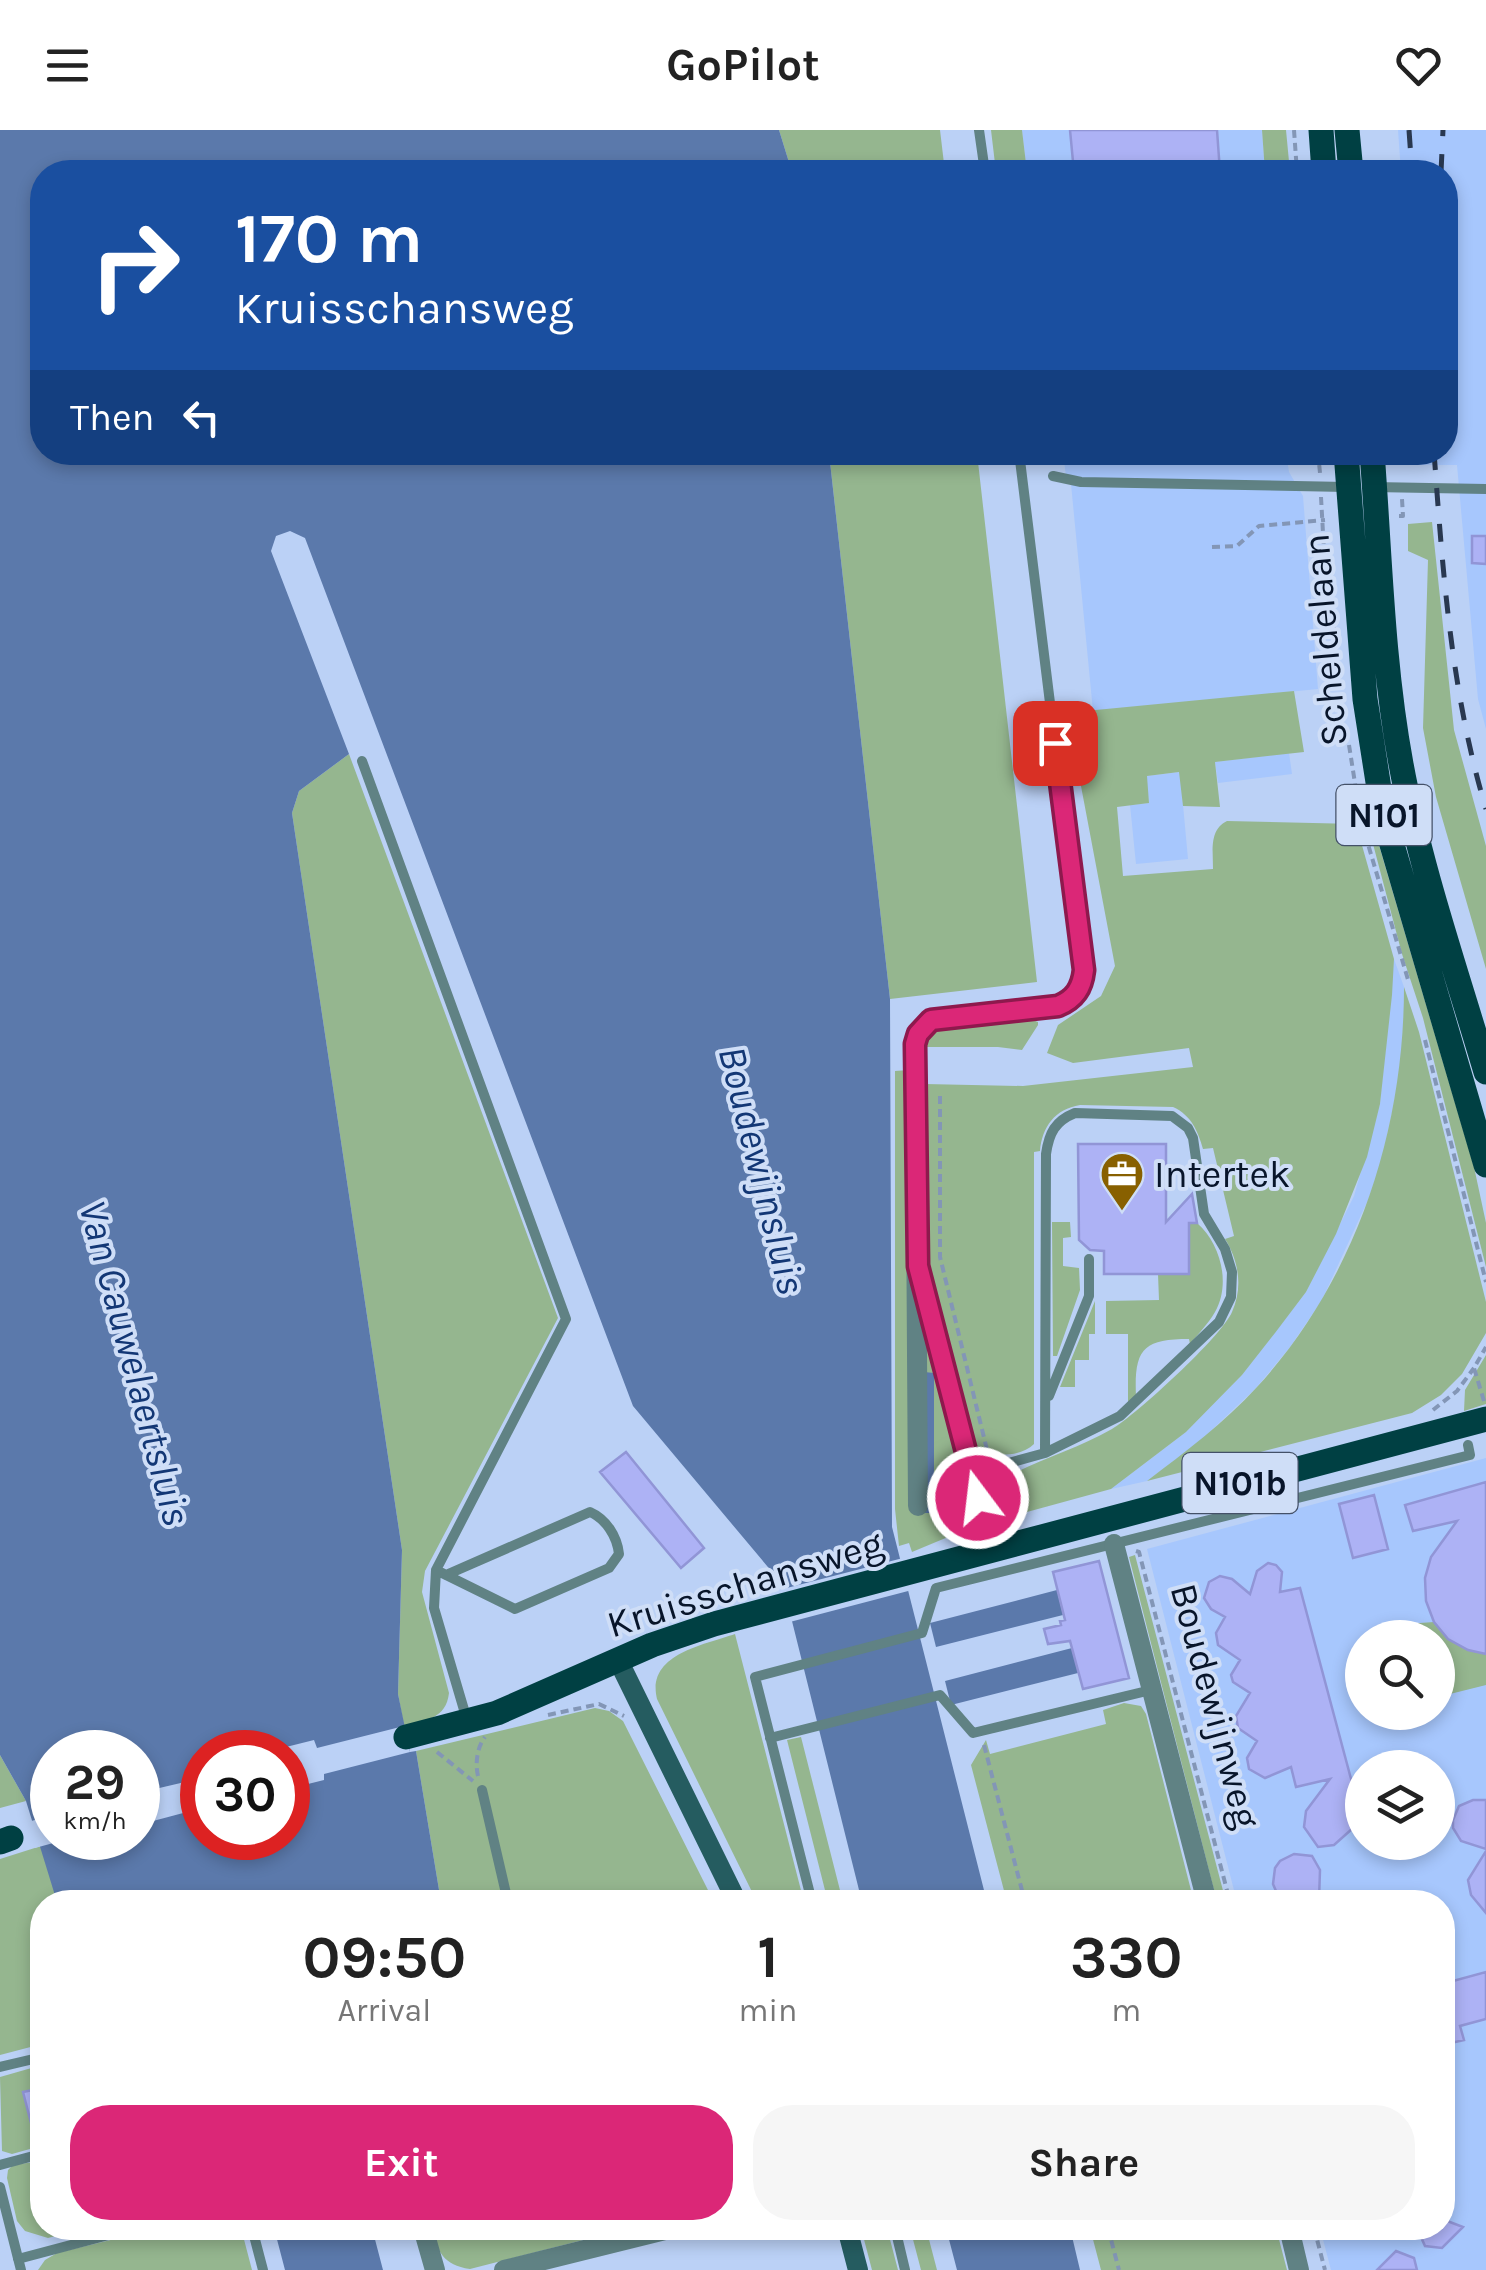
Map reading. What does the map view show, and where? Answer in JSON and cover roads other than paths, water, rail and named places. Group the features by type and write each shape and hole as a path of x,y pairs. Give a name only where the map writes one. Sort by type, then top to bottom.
{"main road":[{"path":"1321,130 1323,160"},
{"path":"1348,130 1350,160"},
{"name":"Scheldelaan","path":"1347,465 1365,699 1384,814 1486,1165"},
{"name":"Scheldelaan","path":"1373,465 1390,678 1402,766 1424,859 1486,1072"},
{"name":"Kruisschansweg","path":"406,1737 477,1728 516,1706 688,1632 999,1548 1472,1430"}],"street":[{"name":"Kruisschansweg","path":"918,1506 915,1044 918,1034 931,1020 1058,1006"},
{"name":"Kruisschansweg","path":"918,1266 970,1472 999,1548"},
{"name":"Boudewijnweg","path":"1114,1544 1205,1890"},
{"path":"618,1660 731,1890"},
{"path":"427,2240 436,2270"},
{"path":"504,2270 625,2240"},
{"path":"850,2240 858,2270"},
{"path":"1291,2240 1299,2270"}],"lane":[{"path":"980,130 984,160"},
{"path":"1021,465 1084,970 1078,991 1058,1006"},
{"path":"1053,476 1081,482 1486,488"},
{"path":"362,761 566,1319 441,1573 434,1608 477,1728"},
{"path":"999,1548 991,1468 1045,1453 1100,1427 1139,1401 1219,1322 1231,1297 1229,1259 1204,1214 1193,1138 1188,1128 1172,1116 1075,1113 1063,1118 1049,1137 1045,1453"},
{"path":"1047,1401 1089,1296 1089,1259"},
{"name":"Boudewijnweg","path":"1114,1544 1470,1455 1472,1430"},
{"path":"590,1512 606,1523 618,1546 615,1563 609,1568 515,1609 441,1573 590,1512"},
{"path":"809,1890 755,1677 922,1633 936,1588 1114,1544"},
{"path":"770,1738 940,1695 973,1733 1150,1690"},
{"path":"482,1790 505,1890"},
{"path":"0,2067 30,2060"},
{"path":"0,2164 30,2158"},
{"path":"0,2187 20,2264 97,2240"},
{"path":"255,2240 263,2270"},
{"path":"897,2240 906,2270"}],"water":[{"path":"0,130 779,130 788,160 30,160 30,465 830,465 890,999 892,1527 984,1890 859,1890 783,1585 633,1406 305,538 290,531 276,536 271,551 349,754 299,791 292,813 402,1550 398,1694 410,1752 416,1751 439,1890 53,1890 44,1860 160,1860 160,1730 30,1730 30,1814 0,1755"},
{"path":"924,1372 934,1373 934,1513 924,1513"},
{"path":"1057,1590 1063,1615 936,1647 930,1623"},
{"path":"1072,1648 1078,1673 951,1705 945,1681"},
{"path":"277,2240 375,2240 383,2270 285,2270"},
{"path":"949,2240 1073,2240 1080,2270 957,2270"}],"railway":[{"path":"1409,130 1411,160"},
{"path":"1442,160 1443,130"},
{"path":"1435,465 1457,677 1486,809"}],"place":[{"name":"Intertek","path":"1122,1212"}],"water label":[{"name":"Boudewijnsluis","path":"762,1170"},
{"name":"Van Cauwelaertsluis","path":"135,1363"}]}
